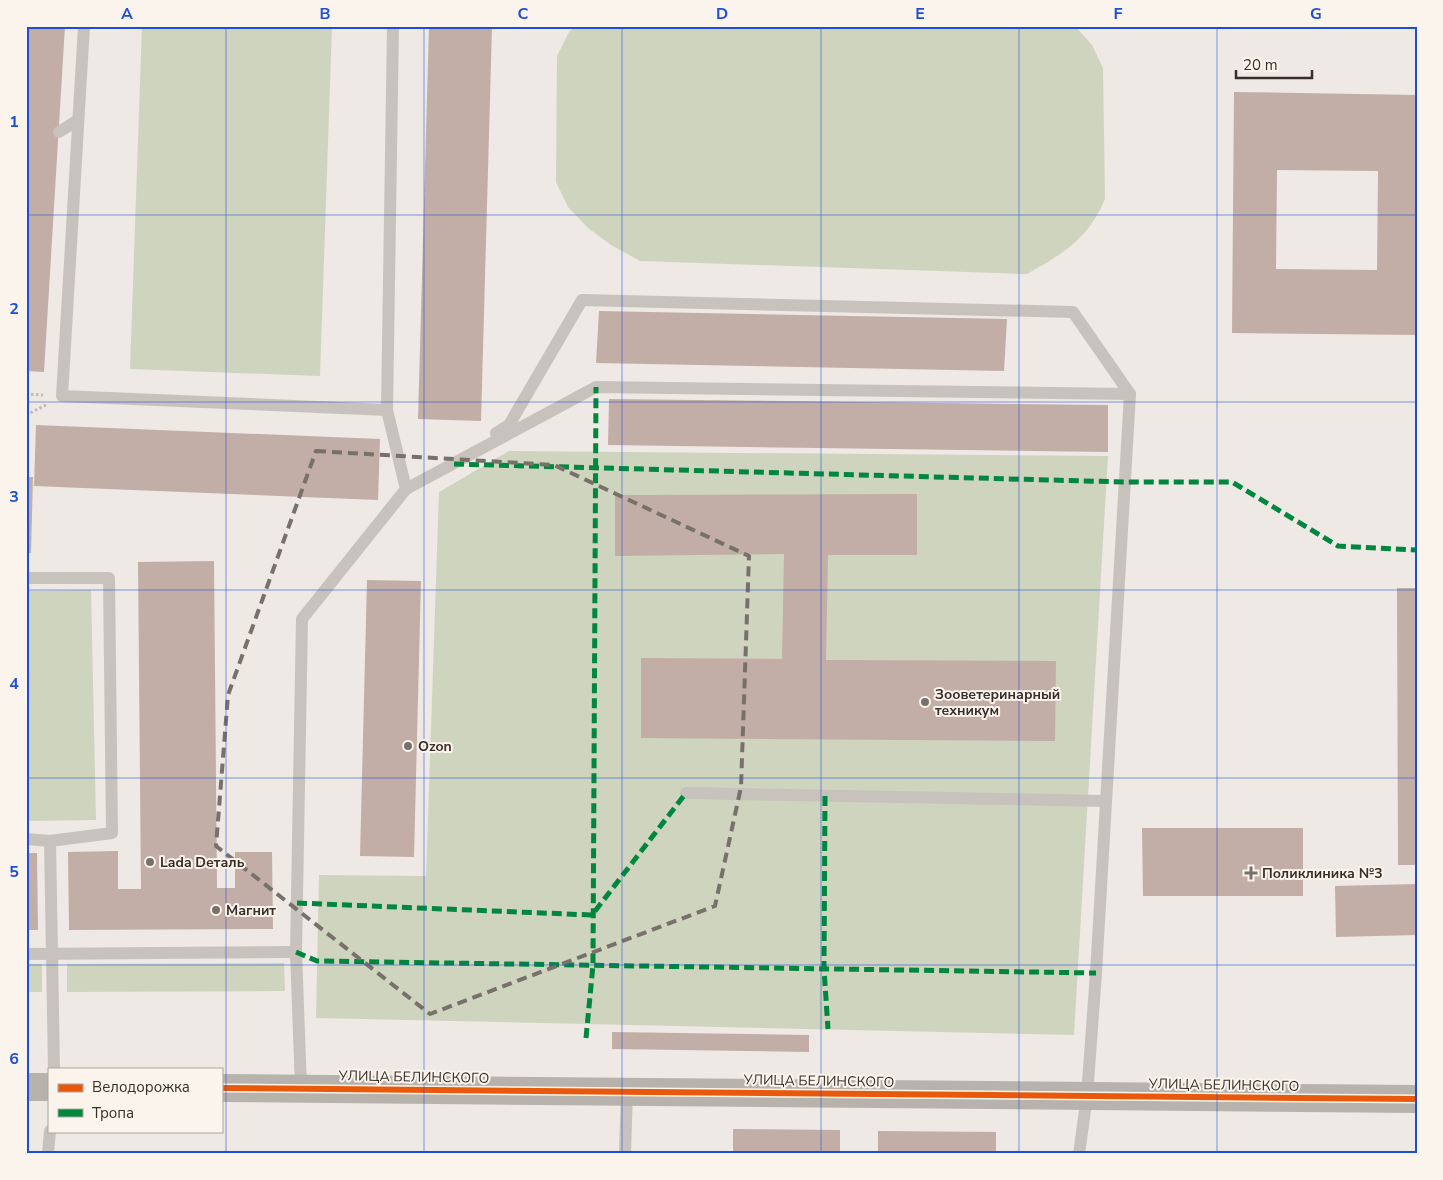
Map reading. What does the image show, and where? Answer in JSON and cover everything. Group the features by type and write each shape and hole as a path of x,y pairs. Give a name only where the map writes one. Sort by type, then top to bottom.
{"street":[{"path":"26,1087 48,1087"},
{"name":"УЛИЦА БЕЛИНСКОГО","path":"222,1088 1417,1099"}],"lane":[{"path":"84,26 62,396 387,410"},
{"path":"393,26 387,410 406,489"},
{"path":"59,132 78,120"},
{"path":"301,1088 296,952 302,619 406,489 509,425 582,300 1073,312 1130,394 1096,973 1087,1096 1079,1154"},
{"path":"406,489 596,387 1130,394"},
{"path":"26,578 110,578 112,833 50,841 26,839"},
{"path":"686,793 1106,801"},
{"path":"50,841 54,1068"},
{"path":"26,954 296,952"},
{"path":"626,1154 627,1091"},
{"path":"48,1154 50,1132"}],"highlighted area":[{"path":"316,451 554,465 749,556 741,787 715,906 430,1014 216,846 228,695"}],"green space":[{"path":"142,26 332,26 320,376 130,369"},
{"path":"575,26 1075,26 1092,45 1103,68 1105,199 1091,225 1074,244 1027,274 640,261 611,245 588,228 568,207 556,182 557,56 569,32"},
{"path":"509,451 1108,456 1074,1035 316,1018 319,875 426,876 439,492"},
{"path":"91,590 96,820 26,821 26,591"},
{"path":"284,963 285,991 67,992 67,964"},
{"path":"26,964 42,964 42,992 26,992"}],"building":[{"path":"26,26 65,26 44,372 26,371"},
{"path":"429,26 492,26 481,421 418,419"},
{"path":"1234,92 1417,95 1417,335 1232,333","holes":["1277,170 1378,171 1377,270 1276,269"]},
{"path":"599,311 1007,319 1004,371 596,363"},
{"path":"609,399 1108,405 1108,452 608,445"},
{"path":"36,425 380,439 378,500 34,486"},
{"path":"26,477 33,477 31,553 26,553"},
{"path":"917,494 917,555 828,555 826,660 1056,661 1055,741 641,738 641,658 782,659 784,554 615,556 615,495"},
{"path":"214,561 217,888 235,888 235,852 272,852 273,929 69,930 68,852 118,851 118,889 141,889 138,562"},
{"path":"367,580 421,581 414,857 360,856"},
{"path":"1397,588 1417,588 1417,865 1398,865"},
{"path":"1142,828 1303,828 1303,896 1143,896"},
{"path":"26,853 37,853 38,930 26,930"},
{"path":"1417,884 1417,935 1336,937 1335,886"},
{"path":"612,1032 809,1035 809,1052 612,1049"},
{"path":"733,1129 840,1130 840,1154 733,1154"},
{"path":"878,1131 996,1132 996,1154 878,1154"}],"marked path":[{"path":"586,1038 593,965 596,387"},
{"path":"454,464 1124,482 1232,482 1338,546 1417,550"},
{"path":"297,903 592,915 686,793"},
{"path":"825,796 824,969 828,1029"},
{"path":"296,952 317,961 1096,973"}],"cycle path":[{"path":"222,1088 1417,1099"}],"place":[{"name":"Зооветеринарный техникум","path":"925,702"},
{"name":"Ozon","path":"408,746"},
{"name":"Lada Dеталь","path":"150,862"},
{"name":"Поликлиника №3","path":"1251,873"},
{"name":"Магнит","path":"216,910"}]}
